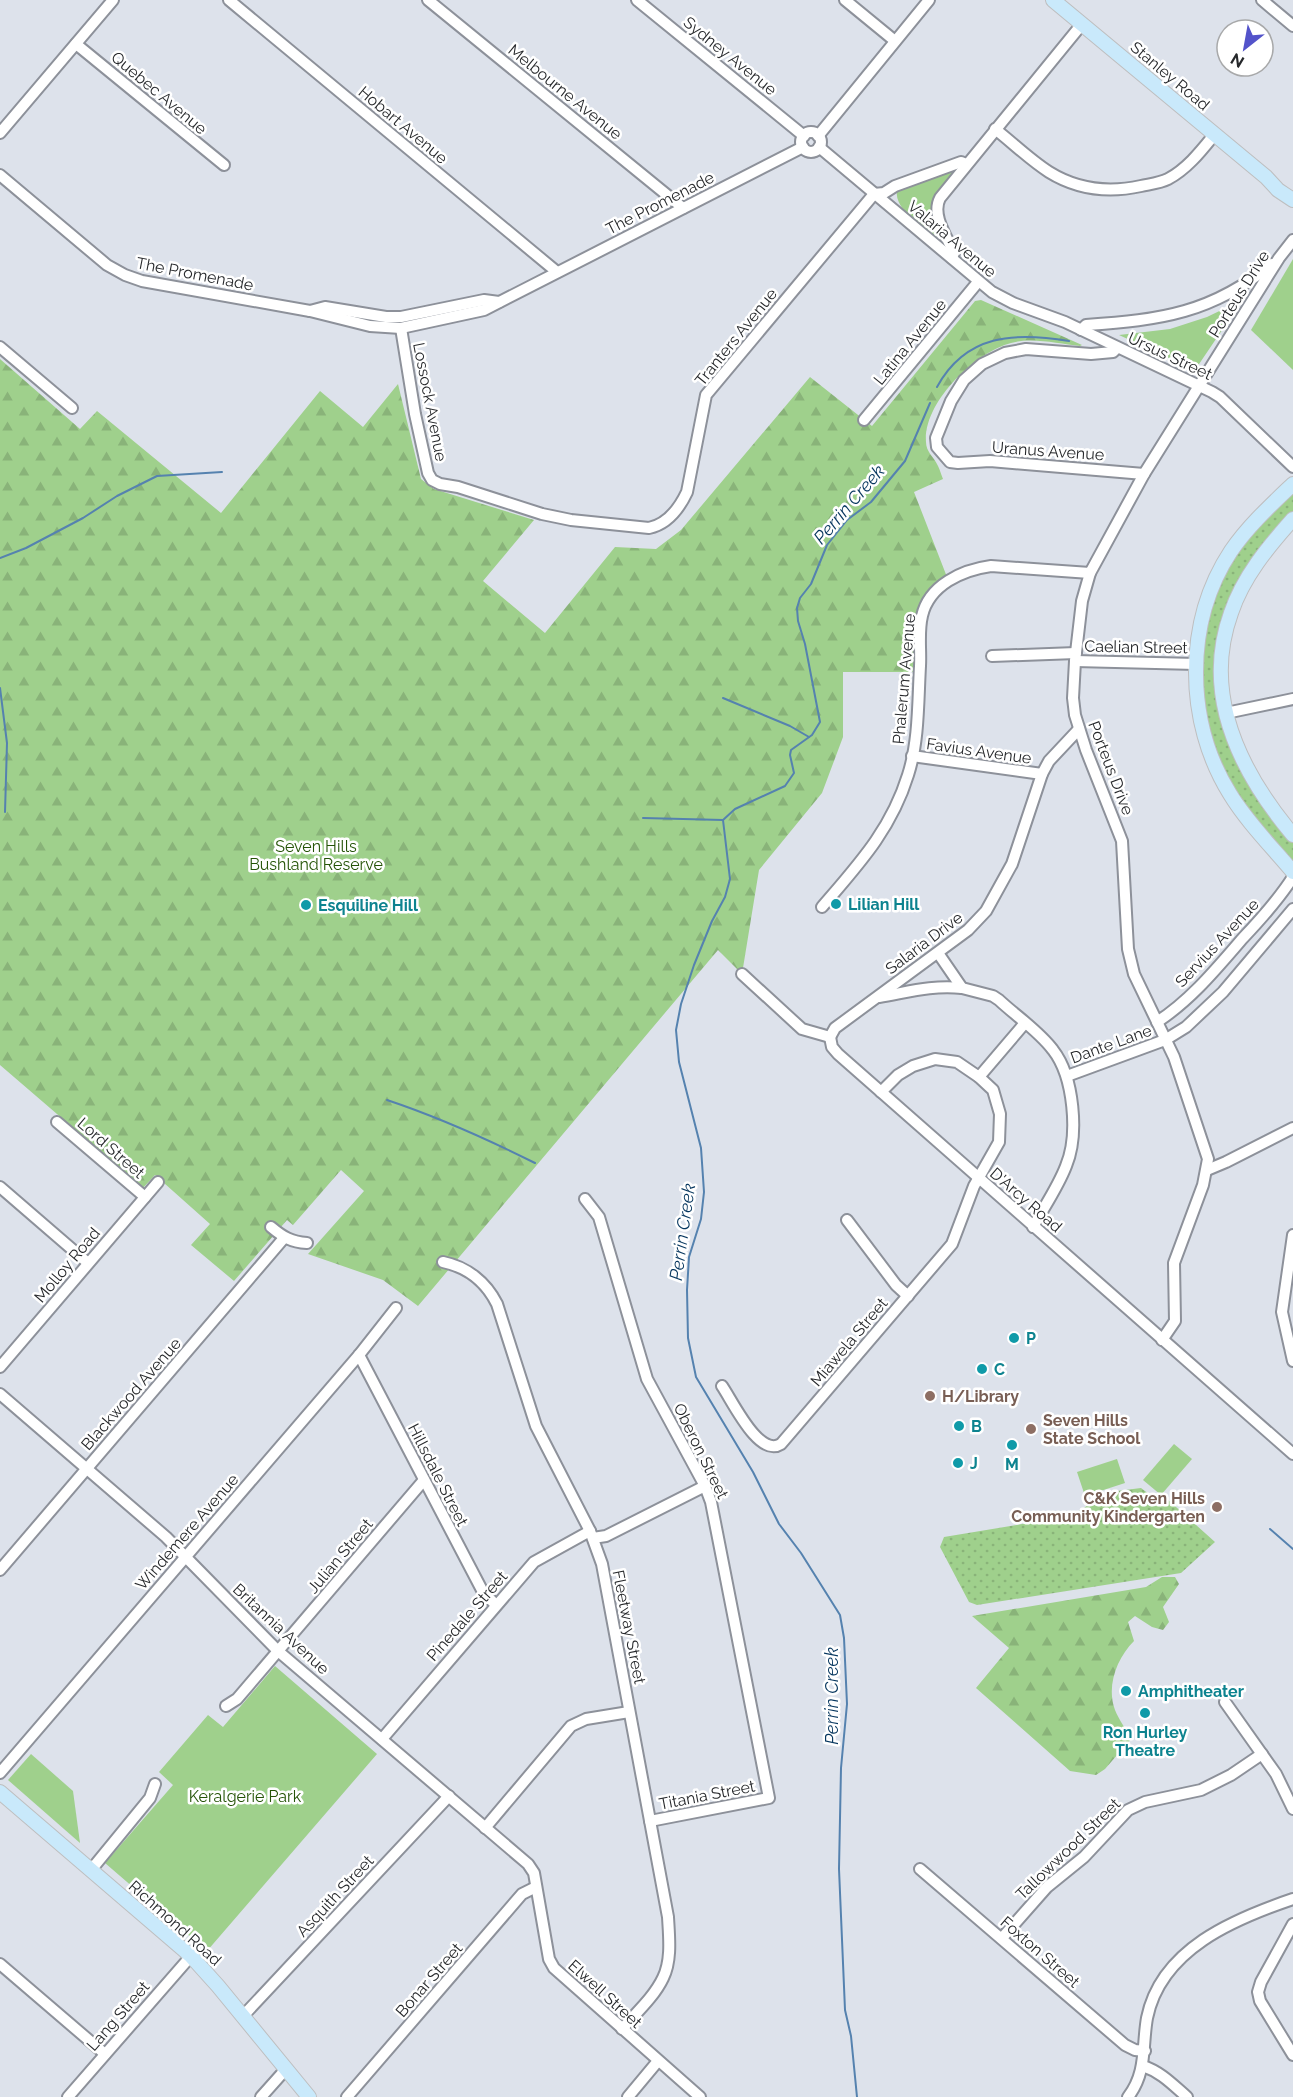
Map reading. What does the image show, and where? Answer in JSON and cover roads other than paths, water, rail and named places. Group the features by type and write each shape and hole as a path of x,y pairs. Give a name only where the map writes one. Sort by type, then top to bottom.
{"main road":[{"name":"Stanley Road","path":"1053,0 1266,177 1278,190 1293,200"},
{"name":"Stanley Road","path":"1266,177 1293,188"},
{"path":"1293,484 1243,536 1225,561 1205,612 1198,640 1196,664 1197,706 1206,743 1216,767 1233,799 1293,872"},
{"path":"1293,519 1257,563 1242,589 1230,614 1224,640 1222,664 1222,690 1232,738 1246,769 1264,798 1293,835"},
{"name":"Richmond Road","path":"1,1794 191,1956 309,2097"}],"street":[{"path":"0,133 113,0"},
{"name":"Hobart Avenue","path":"229,0 557,272"},
{"name":"Melbourne Avenue","path":"428,0 683,208"},
{"name":"Sydney Avenue","path":"637,0 803,141"},
{"path":"845,0 895,41"},
{"path":"819,135 929,0"},
{"path":"1262,0 1293,26"},
{"path":"952,258 954,253 937,215 937,204 966,164 1082,24"},
{"name":"Quebec Avenue","path":"76,44 224,165"},
{"path":"995,129 1048,171 1066,181 1104,190 1124,190 1167,179 1197,156 1214,135"},
{"path":"811,132 819,135 821,141 819,147 811,151 803,141 811,132"},
{"name":"The Promenade","path":"0,175 107,265 125,275 142,281 193,291 310,311 370,326 401,328 484,310 683,208 803,141"},
{"path":"819,147 874,194"},
{"name":"Tranters Avenue","path":"432,480 542,514 571,520 649,528 668,520 681,505 687,492 706,395 874,194 884,193 895,186 961,162 966,164"},
{"name":"Valaria Avenue","path":"874,194 992,292 1013,303 1081,330"},
{"name":"Porteus Drive","path":"1162,1340 1175,1320 1174,1263 1207,1170 1205,1146 1174,1057 1134,974 1128,949 1122,841 1086,750 1075,715 1073,698 1075,657 1082,601 1090,573 1144,474 1279,258 1293,240"},
{"path":"1081,330 1086,326 1159,318 1220,299 1257,276 1279,258"},
{"name":"Latina Avenue","path":"864,420 978,282"},
{"name":"The Promenade","path":"310,311 324,307 386,317 400,317 484,300 499,302"},
{"name":"Lossock Avenue","path":"401,328 415,414 428,473 432,480"},
{"name":"Ursus Street","path":"1081,330 1220,397 1293,467"},
{"path":"0,347 72,408"},
{"name":"Uranus Avenue","path":"1117,348 1113,352 1090,354 1026,349 1005,353 982,364 964,380 951,401 936,438 937,447 950,462 990,461 1144,474"},
{"name":"Phalerum Avenue","path":"822,907 877,840 898,800 908,774 912,756 922,614 928,600 939,587 975,568 991,566 1090,573"},
{"name":"Caelian Street","path":"992,656 1075,657 1196,664"},
{"path":"1226,713 1293,699"},
{"name":"Salaria Drive","path":"830,1037 835,1028 968,930 986,910 1012,864 1048,761 1079,729"},
{"name":"Favius Avenue","path":"912,756 1042,774"},
{"name":"Servius Avenue","path":"1157,1022 1176,1009 1206,980 1293,877"},
{"name":"Servius Avenue","path":"1165,1040 1186,1027 1223,992 1293,909"},
{"path":"938,953 962,988"},
{"path":"742,974 802,1029 830,1037"},
{"path":"875,998 940,986 962,988 993,996 1051,1047 1067,1076 1073,1109 1070,1154 1066,1166 1033,1227"},
{"path":"880,1092 898,1075 913,1066 935,1059 957,1062 979,1077 1025,1023"},
{"name":"D'Arcy Road","path":"830,1037 832,1047 838,1054 880,1092 1293,1454"},
{"name":"Dante Lane","path":"1067,1076 1165,1040"},
{"name":"Miawela Street","path":"722,1386 756,1438 764,1445 777,1447 785,1441 952,1244 978,1178 999,1142 999,1114 993,1090 979,1077"},
{"name":"Lord Street","path":"57,1122 145,1197"},
{"path":"1207,1170 1293,1128"},
{"name":"Molloy Road","path":"0,1368 158,1182"},
{"path":"0,1187 88,1263"},
{"name":"Oberon Street","path":"585,1199 599,1217 647,1379 705,1486 714,1514 769,1798"},
{"path":"847,1220 896,1285 908,1296"},
{"path":"271,1227 284,1238 307,1244"},
{"path":"1292,1353 1282,1312 1293,1234"},
{"name":"Blackwood Avenue","path":"0,1570 284,1238"},
{"name":"Fleetway Street","path":"443,1262 455,1265 483,1282 497,1304 536,1426 592,1535 602,1564 668,1917 669,1949 663,1978 622,2030"},
{"path":"1288,1266 1293,1281"},
{"name":"Windemere Avenue","path":"0,1773 359,1355 396,1308"},
{"name":"Hillsdale Street","path":"359,1355 483,1592 496,1605"},
{"name":"Britannia Avenue","path":"0,1394 186,1557 278,1651 528,1864 534,1873 536,1887"},
{"name":"Julian Street","path":"226,1706 237,1699 424,1480"},
{"name":"Pinedale Street","path":"382,1739 534,1562 592,1535 606,1536 705,1486"},
{"path":"1225,1702 1276,1774 1293,1809"},
{"path":"485,1828 571,1726 586,1719 629,1712"},
{"name":"Tallowwood Street","path":"1002,1938 1047,1887 1084,1857 1128,1810 1144,1802 1201,1790 1231,1775 1262,1754"},
{"path":"91,1870 150,1798 155,1784"},
{"name":"Asquith Street","path":"243,2016 449,1797"},
{"name":"Titania Street","path":"650,1821 769,1798"},
{"name":"Foxton Street","path":"920,1869 1125,2044 1135,2050 1145,2051"},
{"name":"Elwell Street","path":"536,1887 549,1959 554,1968 700,2097"},
{"name":"Bonar Street","path":"347,2097 522,1894 536,1887"},
{"path":"1128,2097 1137,2083 1143,2066 1149,2010 1161,1984 1176,1964 1196,1945 1220,1929 1261,1910 1293,1899"},
{"path":"1293,1924 1261,1982 1258,1992 1260,2001 1293,2055"},
{"name":"Lang Street","path":"68,2097 191,1956"},
{"path":"0,1964 105,2054"},
{"path":"628,2097 658,2061"},
{"path":"1143,2066 1162,2075 1187,2097"},
{"path":"261,2097 286,2069"}],"waterway":[{"path":"937,387 949,369 962,356 993,341 1029,337 1069,341"},
{"name":"Perrin Creek","path":"857,2097 851,2036 845,2010 839,1869 841,1768 847,1704 844,1638 840,1615 801,1553 779,1524 753,1472 696,1377 688,1338 687,1290 689,1257 701,1219 704,1192 701,1148 679,1062 676,1030 681,1004 694,965 712,921 725,897 730,879 723,820 735,809 785,786 794,773 791,750 812,735 820,722 805,644 798,621 797,608 800,598 811,584 827,545 847,520 871,502 905,461 930,403"},
{"path":"0,558 26,548 157,476 222,472"},
{"path":"0,688 7,743 5,812"},
{"path":"723,698 790,726 809,737"},
{"path":"643,818 723,820"},
{"path":"387,1100 462,1129 535,1163"},
{"path":"1270,1529 1293,1549"}],"place":[{"name":"Lilian Hill","path":"836,904"},
{"name":"Esquiline Hill","path":"306,905"},
{"name":"P","path":"1014,1338"},
{"name":"C","path":"982,1369"},
{"name":"H/Library","path":"930,1396"},
{"name":"B","path":"959,1426"},
{"name":"Seven Hills State School","path":"1031,1429"},
{"name":"M","path":"1012,1445"},
{"name":"J","path":"958,1463"},
{"name":"C&K Seven Hills Community Kindergarten","path":"1217,1507"},
{"name":"Amphitheater","path":"1126,1691"},
{"name":"Ron Hurley Theatre","path":"1145,1713"}],"park label":[{"name":"Seven Hills Bushland Reserve","path":"316,855"},
{"name":"Keralgerie Park","path":"245,1796"}]}
